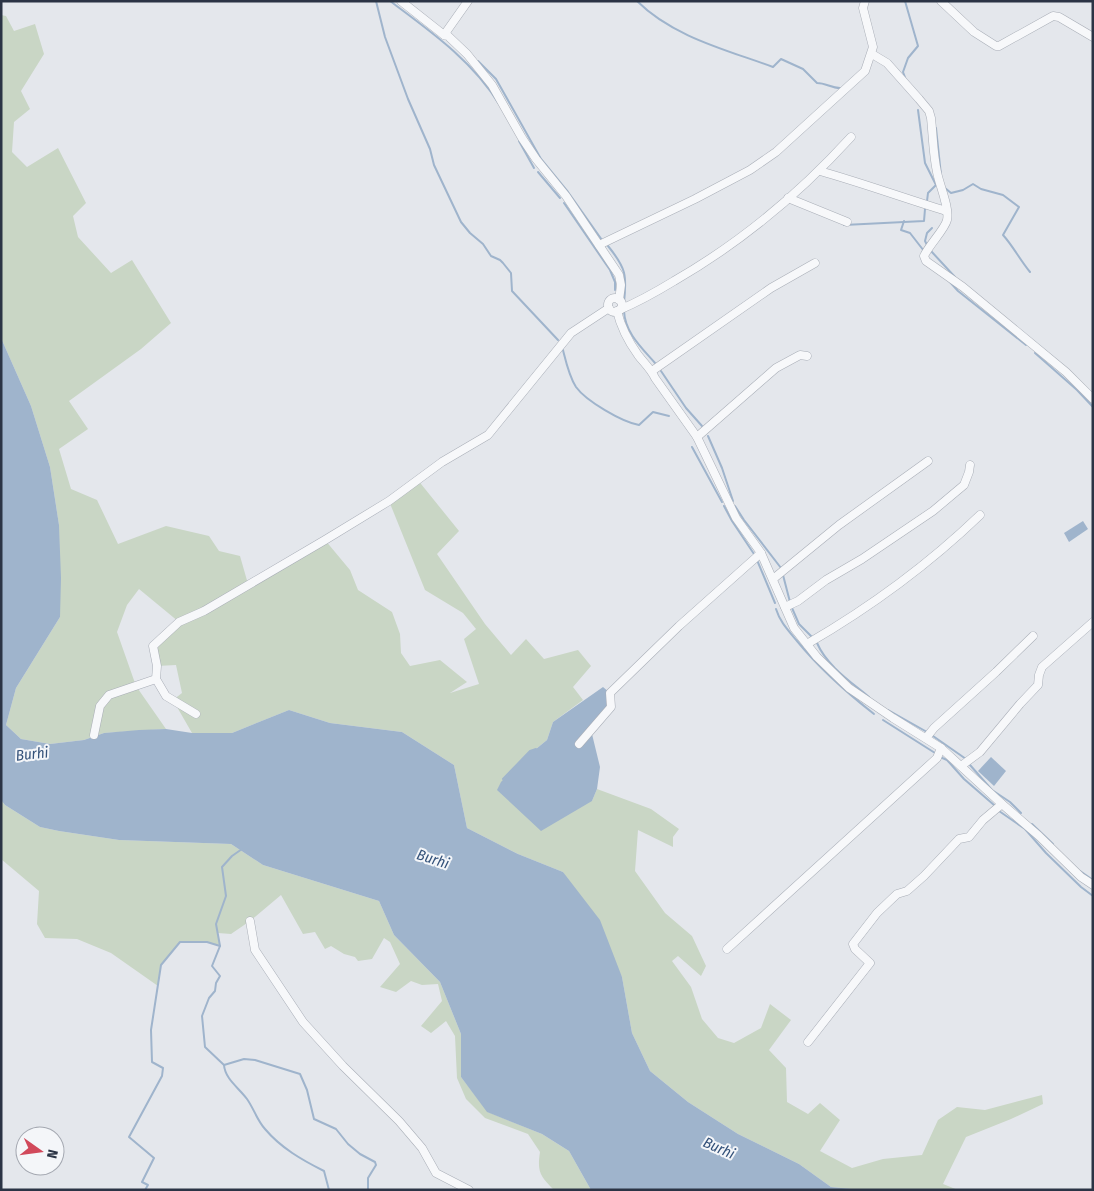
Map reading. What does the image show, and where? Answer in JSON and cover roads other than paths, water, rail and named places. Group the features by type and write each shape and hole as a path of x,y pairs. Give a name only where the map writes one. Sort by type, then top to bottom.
{"street":[{"path":"401,1 444,35 448,36 467,54 492,85 526,145 566,196 619,275 621,285 619,300 622,305 618,310"},
{"path":"444,35 468,1"},
{"path":"599,245 695,199 750,170 776,152 865,71 873,47 863,8 865,1"},
{"path":"941,1 974,32 996,46 1053,16 1059,16 1093,36"},
{"path":"872,54 887,63 929,111 932,118 937,173 945,199 948,219 927,248 924,256 926,261 963,287 1066,372 1093,399"},
{"path":"609,308 612,311 618,310 636,303 697,268 730,245 820,171 852,137"},
{"path":"820,171 946,211"},
{"path":"788,198 847,222"},
{"path":"652,371 772,288 815,263"},
{"path":"609,308 608,303 611,299 616,298 619,300"},
{"path":"196,714 166,696 156,679 157,666 152,646 179,622 204,611 325,540 389,500 442,462 488,435 571,334 609,308"},
{"path":"618,310 625,335 652,371 697,438 736,518 761,553 794,628 817,657 849,688 941,748 1039,836 1081,877 1093,885"},
{"path":"697,438 776,368 800,355 807,356"},
{"path":"773,579 839,525 928,461"},
{"path":"785,607 798,601 826,580 862,559 933,511 964,485 970,465"},
{"path":"807,644 838,626 921,567 958,537 980,515"},
{"path":"579,744 611,707 610,693 680,626 761,553"},
{"path":"961,766 980,752 1038,685 1042,667 1093,622"},
{"path":"926,738 934,728 1033,636"},
{"path":"94,735 100,706 109,695 156,679"},
{"path":"727,950 937,758 941,748"},
{"path":"808,1042 870,963 855,949 853,944 877,913 897,894 907,891 960,839 969,836 983,820 1002,804"},
{"path":"250,921 255,950 303,1022 343,1066 399,1121 422,1148 436,1172 469,1190"}],"water":[{"name":"Burhi","path":"1,338 31,406 50,467 59,525 61,578 60,617 16,688 6,725 21,739 50,744 84,740 104,733 139,730 166,729 192,733 232,733 289,710 330,723 402,732 454,765 467,828 518,854 563,872 600,920 622,977 632,1033 650,1071 688,1102 738,1134 799,1164 831,1187 862,1190 591,1190 569,1151 542,1134 487,1112 461,1077 461,1034 440,982 394,935 379,901 263,865 231,844 119,840 59,831 40,827 5,805 1,800"},
{"path":"1083,521 1088,529 1069,542 1064,533"},
{"path":"603,687 610,693 611,707 591,730 600,767 597,789 592,801 541,831 497,790 501,782 530,751 536,749 547,740 553,722"},
{"path":"991,757 1006,771 994,786 978,771"}],"waterway":[{"path":"376,1 385,37 408,99 430,149 434,165 461,222 483,244 491,256 503,263 511,273 512,291 558,340"},
{"path":"390,1 464,60 499,104"},
{"path":"637,1 667,24 701,41 773,67 781,59 803,69 817,83 840,88"},
{"path":"905,1 918,46 908,58 903,72 906,80"},
{"path":"478,61 496,79 541,159 568,192 602,240"},
{"path":"918,110 925,163 936,185 928,193 927,201"},
{"path":"936,128 941,175"},
{"path":"519,141 534,168"},
{"path":"538,172 560,198"},
{"path":"945,188 951,193 963,190 973,184 981,189 1003,195 1019,207 1003,235 1030,272"},
{"path":"564,203 610,270 615,282 615,290"},
{"path":"844,225 924,221 925,209"},
{"path":"904,221 901,230 910,233 924,251"},
{"path":"927,245 925,241 927,233 932,228"},
{"path":"608,246 619,260 624,272 624,303"},
{"path":"931,251 955,277"},
{"path":"949,281 958,291 1026,345"},
{"path":"624,311 627,326 631,333 655,363"},
{"path":"563,350 576,387 581,393 605,410 623,420 639,425 653,412 669,416"},
{"path":"1035,353 1077,390 1093,407"},
{"path":"661,371 686,408 702,426"},
{"path":"708,436 722,468 733,501"},
{"path":"692,447 722,502"},
{"path":"724,506 754,554"},
{"path":"735,506 781,568"},
{"path":"757,560 775,603"},
{"path":"783,575 790,602"},
{"path":"792,608 799,624 813,638"},
{"path":"776,609 785,626 824,671 874,714"},
{"path":"817,643 833,666 869,697"},
{"path":"888,710 927,732"},
{"path":"883,720 935,753"},
{"path":"933,736 966,759"},
{"path":"503,779 530,751 536,749"},
{"path":"940,757 947,760 964,779 994,805"},
{"path":"970,765 992,790 1010,802 1021,813"},
{"path":"999,811 1025,829 1046,853 1093,896"},
{"path":"1032,824 1053,844"},
{"path":"242,849 222,867 226,896 216,924 220,946 212,966 220,976 216,983 215,991 209,998 202,1016 205,1047 224,1065 244,1059 255,1060 300,1074 307,1090 314,1119 336,1129 348,1144 360,1154 375,1162 376,1165 368,1178 368,1190"},
{"path":"1080,871 1093,880"},
{"path":"145,1190 148,1185 142,1182 154,1158 129,1137 162,1076 163,1068 152,1062 151,1030 161,965 180,942 207,942 220,946"},
{"path":"224,1065 227,1075 247,1099 265,1129 292,1153 324,1171 329,1190"}]}
